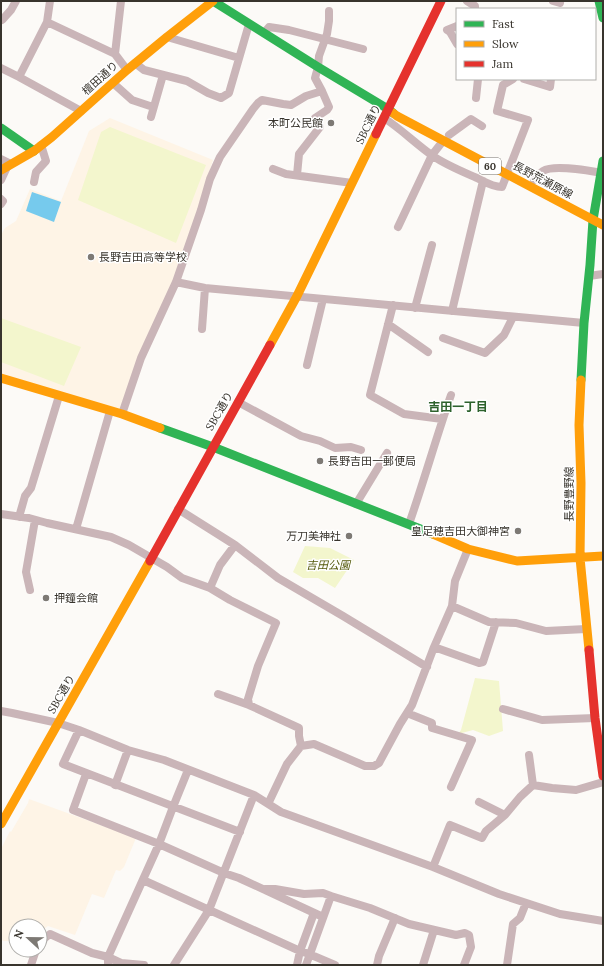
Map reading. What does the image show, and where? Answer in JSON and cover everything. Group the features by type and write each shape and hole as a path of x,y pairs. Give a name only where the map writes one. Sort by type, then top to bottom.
{"street":[{"path":"1,19 2,20 11,10 16,1"},
{"path":"19,77 48,22 50,1"},
{"path":"115,54 121,1"},
{"name":"長野荒瀬原線","path":"213,1 318,67 386,113 399,110 446,138 508,171 594,215 603,216"},
{"name":"檀田通り","path":"6,167 38,148 81,112 135,63 213,1"},
{"path":"468,1 476,6"},
{"path":"599,1 603,18"},
{"name":"SBC通り","path":"1,824 152,558 297,296 439,2"},
{"path":"297,175 298,154 320,127 314,118 327,110 328,107 315,78 319,56 329,21 329,11"},
{"path":"48,22 115,54 127,70"},
{"path":"135,63 144,70 187,81 208,93 221,98 229,93 249,24"},
{"path":"456,26 447,30 450,32 456,42"},
{"path":"264,33 269,27 289,30 363,49"},
{"path":"167,37 239,58"},
{"path":"1,68 81,112"},
{"path":"151,117 163,75"},
{"path":"476,98 478,80"},
{"path":"386,113 394,124 432,155 450,166 495,187 502,187 528,120 497,111 503,85 511,80"},
{"path":"527,80 550,87 551,80"},
{"path":"113,83 132,100 154,107"},
{"path":"122,414 141,358 176,282 210,179 220,157 253,109 262,100 278,104 291,105 306,96 322,91"},
{"path":"398,227 432,155 446,138 471,119 482,126"},
{"path":"1,128 38,148 46,161 36,172 34,182"},
{"path":"1,159 6,167 1,180"},
{"name":"長野豊野線","path":"603,161 594,215 584,323 579,425 581,483 580,558 595,718 603,776"},
{"path":"534,180 544,170 557,168 602,173"},
{"path":"273,169 286,174 352,183"},
{"name":"長野荒瀬原線","path":"508,171 534,180 594,215 603,225"},
{"path":"452,311 483,181"},
{"path":"1,199 3,201 1,204"},
{"path":"414,308 432,244"},
{"path":"589,276 603,274"},
{"path":"176,282 205,288 584,323"},
{"path":"202,329 205,288"},
{"path":"307,365 323,299"},
{"path":"393,306 370,395 404,414 442,419"},
{"path":"443,338 485,352 504,335 513,317"},
{"path":"388,324 428,352"},
{"path":"1,378 122,414 213,447 342,500 409,524 468,549 517,561 603,556"},
{"path":"409,524 424,482 442,419 451,395"},
{"path":"19,517 25,496 31,488 59,396"},
{"path":"238,402 301,436 320,441 335,448 351,447 361,450"},
{"path":"76,529 110,411"},
{"path":"356,504 387,453"},
{"path":"178,509 235,545 278,578 427,667"},
{"path":"1,514 111,537 152,558 182,578 210,588 276,624 258,666 248,699 249,705"},
{"path":"30,590 26,572 35,520"},
{"path":"210,588 220,565 235,545"},
{"path":"268,804 287,764 301,746 314,744 365,766 374,766 379,763 412,705 434,647 452,606 455,581 468,549"},
{"path":"452,606 489,622 516,623 546,630 586,629"},
{"path":"434,647 479,663 483,662 496,622"},
{"path":"218,694 249,705 299,728 298,736 301,746"},
{"path":"503,709 542,720 595,718"},
{"path":"1,711 58,723 80,730 128,750 164,760 254,795 281,812 362,840 499,894 560,914 603,921"},
{"path":"407,713 432,723 432,728 472,740 451,787"},
{"path":"80,730 62,764 240,832"},
{"path":"115,785 128,750"},
{"path":"529,755 533,785"},
{"path":"108,961 159,844 188,770"},
{"path":"86,774 73,810 239,878 322,917"},
{"path":"533,785 576,790 603,782"},
{"path":"433,867 450,825 482,838 486,831 505,816 520,797 533,785"},
{"path":"174,965 209,910 254,795"},
{"path":"479,802 505,816"},
{"path":"143,880 300,951 335,965"},
{"path":"264,890 275,889 304,894 323,893 370,908 409,924 456,935 465,933 469,935 471,947 464,965"},
{"path":"306,965 322,917 331,896"},
{"path":"507,965 514,924 520,918 526,903"},
{"path":"297,965 300,951 314,913"},
{"path":"378,965 379,956 395,918"},
{"path":"423,965 434,930"},
{"path":"48,936 50,934 108,961 144,965"}],"shaded area":[{"name":"長野吉田高等学校","path":"110,118 213,160 165,303 119,412 1,373 1,235 5,228 16,221 30,189 61,201 89,131"},
{"path":"29,799 136,838 124,867 120,871 116,870 104,898 92,894 75,935 48,926 48,918 8,918 8,941 1,940 1,849 10,831 11,832"}],"green space":[{"path":"110,127 206,165 176,243 78,200 101,132"},
{"path":"1,318 81,347 64,386 1,362"},
{"name":"吉田公園","path":"305,546 330,548 354,560 335,588 318,578 303,578 293,572"},
{"path":"475,678 499,681 503,731 489,736 473,730 458,734 461,730"}],"water":[{"path":"32,192 61,202 54,222 26,211"}],"traffic: fast":[{"path":"213,1 393,113"},
{"path":"599,1 603,18"},
{"path":"1,128 34,151"},
{"path":"581,380 584,323 593,220 603,161"},
{"path":"160,428 213,447 433,534"}],"traffic: slow":[{"path":"1,170 34,151 52,137 127,70 213,1"},
{"path":"393,113 603,225"},
{"path":"270,345 297,296 376,134"},
{"path":"1,378 122,414 160,428"},
{"path":"581,380 579,425 581,483 580,558 589,650"},
{"path":"433,534 468,549 517,561 603,556"},
{"path":"1,824 150,561"}],"traffic: jam":[{"path":"376,134 441,1"},
{"path":"150,561 270,345"},
{"path":"589,650 595,718 603,776"}],"place":[{"name":"本町公民館","path":"331,123"},
{"name":"長野吉田高等学校","path":"91,257"},
{"name":"長野吉田一郵便局","path":"320,461"},
{"name":"皇足穂吉田大御神宮","path":"518,531"},
{"name":"万刀美神社","path":"349,536"},
{"name":"押鐘会館","path":"46,598"}],"district":[{"name":"吉田一丁目","path":"458,406"}]}
